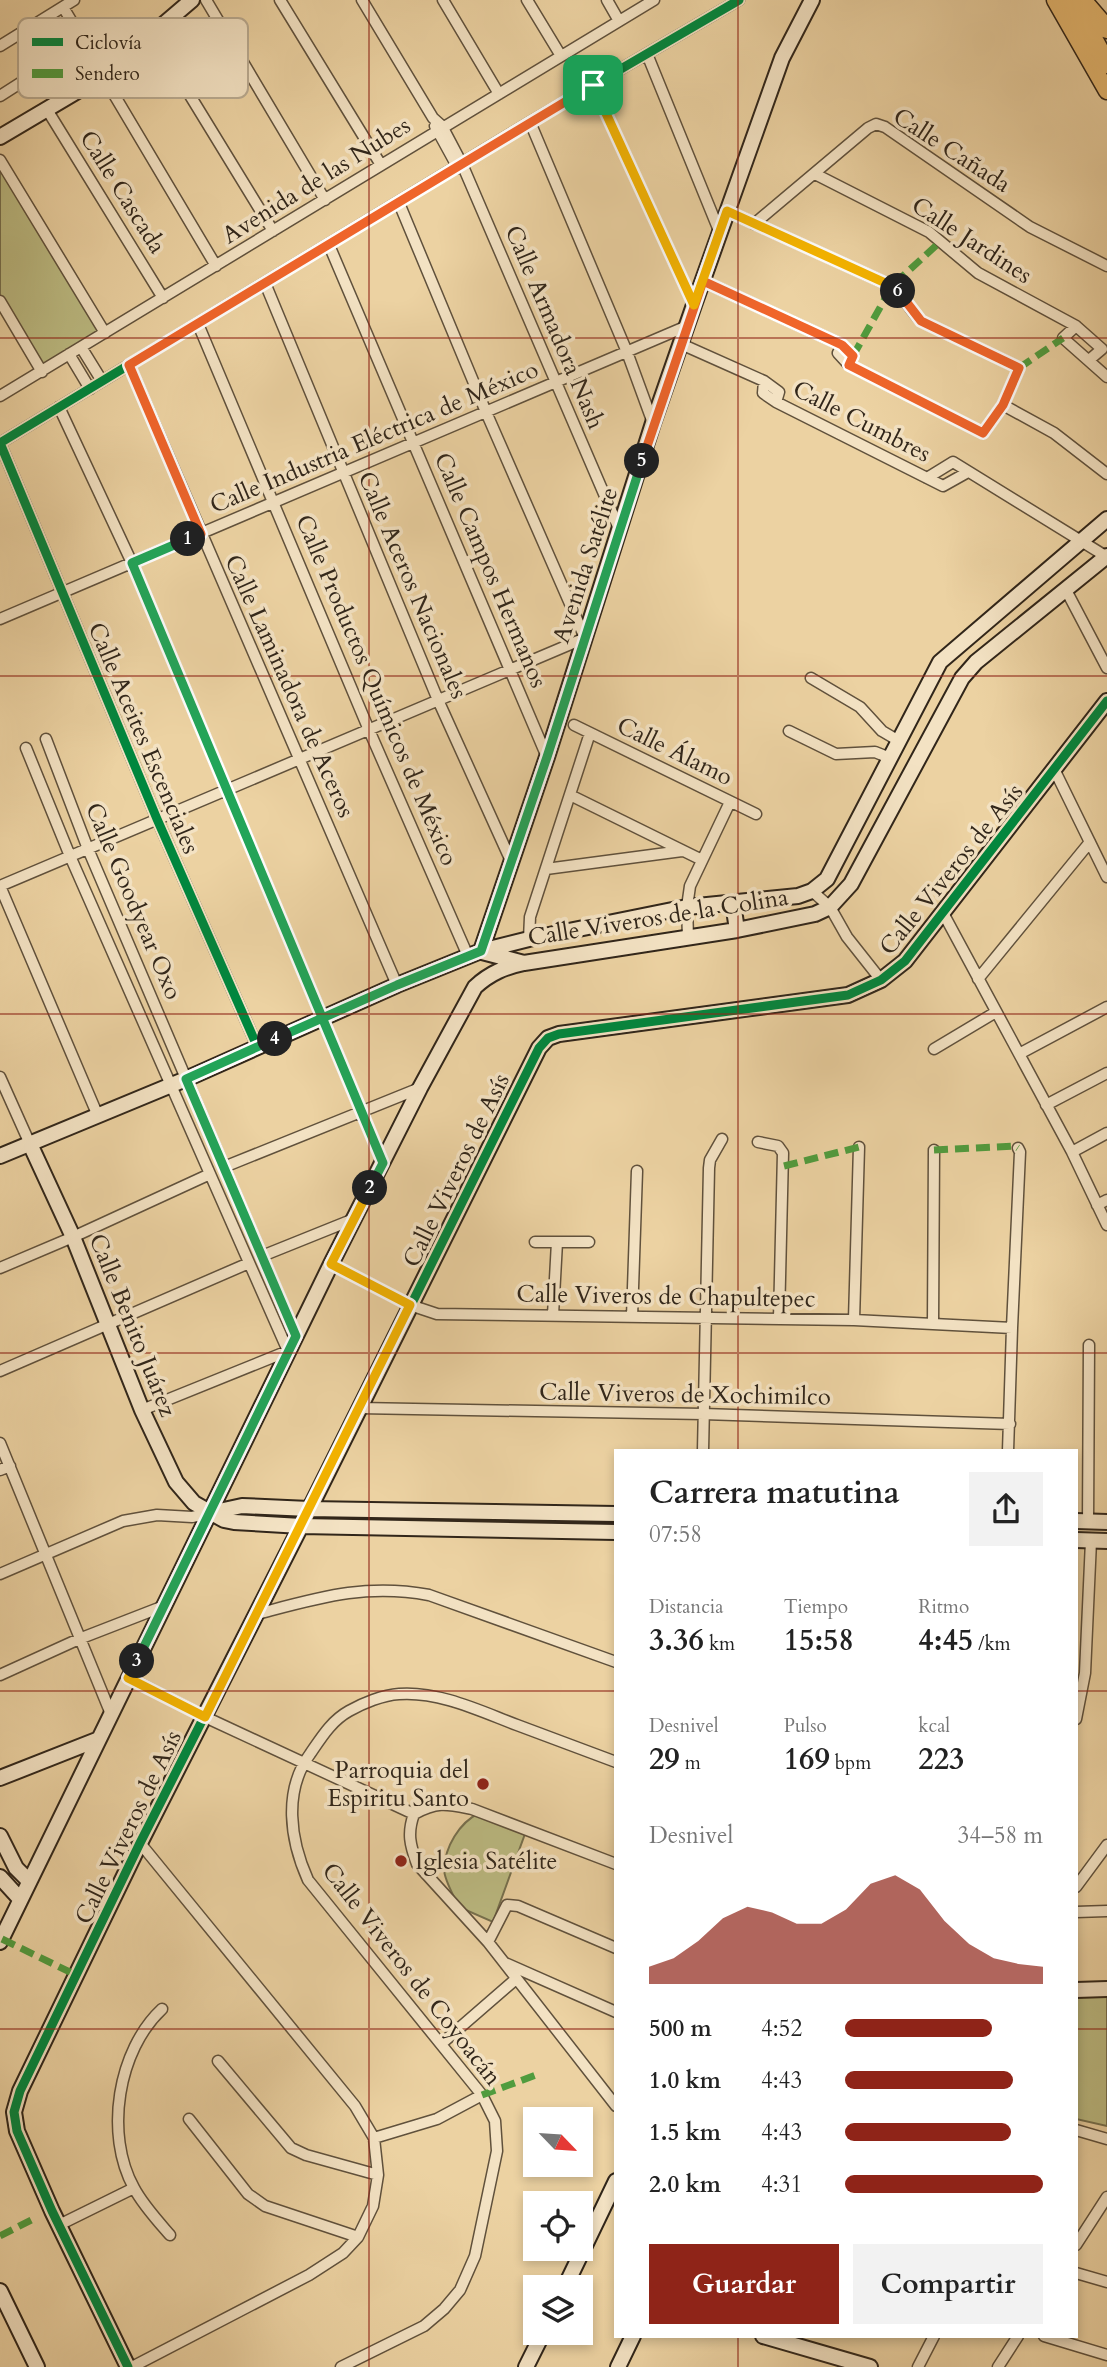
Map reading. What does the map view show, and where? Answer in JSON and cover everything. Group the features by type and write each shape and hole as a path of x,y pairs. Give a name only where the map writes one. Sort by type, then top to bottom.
{"highway":[{"path":"1072,0 1107,64"},
{"path":"1082,0 1107,29"},
{"path":"1099,0 1107,15"}],"main road":[{"path":"1055,0 1107,91"}],"street":[{"path":"46,18 74,0"},
{"path":"172,18 192,0"},
{"path":"206,0 217,18"},
{"path":"280,0 381,165"},
{"name":"Calle Armadora Nash","path":"362,0 468,179 620,531"},
{"path":"443,0 499,94"},
{"path":"527,0 561,56"},
{"path":"607,0 619,21"},
{"name":"Avenida de las Nubes","path":"0,396 654,0"},
{"path":"0,443 530,122 739,0"},
{"name":"Avenida Satélite","path":"474,954 511,861 547,757 653,423 727,211 782,58 812,0"},
{"path":"64,7 71,18"},
{"path":"0,46 18,35"},
{"path":"647,54 721,233"},
{"path":"248,71 325,200"},
{"path":"0,96 18,85"},
{"path":"593,85 694,305"},
{"path":"0,137 64,98"},
{"path":"116,98 216,266"},
{"path":"191,98 272,231"},
{"name":"Calle Cascada","path":"46,108 163,298"},
{"path":"530,122 627,352 653,423"},
{"name":"Calle Cañada","path":"754,223 876,124 886,127 1030,227 1107,266"},
{"path":"0,160 105,333"},
{"name":"Calle Jardines","path":"815,174 929,232 978,273 1076,326 1102,349 1089,360"},
{"path":"99,1116 0,886 585,638 486,412 399,203"},
{"path":"703,281 840,349 851,360 983,433 1003,405 1019,368 921,321 892,286 727,211"},
{"name":"Calle Campos Hermanos","path":"329,245 547,757"},
{"name":"Calle Aceros Nacionales","path":"265,283 438,700 511,861"},
{"path":"0,301 42,372"},
{"name":"Calle Productos Químicos de México","path":"198,324 369,730 474,954"},
{"name":"Calle Industria Eléctrica de México","path":"0,620 687,326"},
{"path":"1076,326 1063,338 1107,377"},
{"name":"Calle Cumbres","path":"681,344 764,381 778,397"},
{"path":"81,347 102,381"},
{"path":"69,354 90,389"},
{"name":"Calle Laminadora de Aceros","path":"129,365 397,985"},
{"name":"Calle Cumbres","path":"764,381 763,393 778,397 943,486 968,472"},
{"path":"1003,405 1048,429 1107,474"},
{"path":"59,407 132,563 383,1163"},
{"name":"Calle Aceites Escenciales","path":"0,443 157,819 257,1046"},
{"name":"Calle Cumbres","path":"927,478 953,462 1107,556"},
{"name":"Calle Viveros de la Colina","path":"474,954 530,939 687,907 798,896 812,891 827,879 940,662 1107,519"},
{"path":"830,907 851,884 962,678 976,662 1107,556"},
{"path":"1066,590 1107,668"},
{"path":"811,678 860,708 882,731 898,741"},
{"name":"Calle Viveros de Asís","path":"130,2367 59,2225 17,2131 14,2112 20,2091 140,1843 257,1614 538,1048 548,1038 559,1034 848,995 881,980 905,961 1107,701"},
{"name":"Calle Álamo","path":"575,726 756,814"},
{"path":"789,731 836,754 875,752 890,758"},
{"path":"0,1942 288,1351 420,1088 475,987 505,967 524,962 530,939 530,917 590,733"},
{"name":"Calle Goodyear Oxo","path":"46,739 88,849 296,1336"},
{"name":"Calle Goodyear Oxo","path":"26,748 288,1351"},
{"path":"1055,771 1107,877"},
{"path":"570,795 702,860"},
{"path":"688,937 687,907 690,886 730,802"},
{"path":"857,824 878,832"},
{"path":"978,979 1090,842"},
{"path":"546,869 682,851"},
{"path":"812,891 830,907 847,937 881,980"},
{"path":"733,903 737,930"},
{"name":"Calle Viveros de la Colina","path":"474,954 524,962 737,930 799,918 830,907"},
{"path":"942,911 1072,1152 1107,1225"},
{"path":"0,1156 474,954"},
{"path":"1019,1054 1107,1007"},
{"path":"934,1049 996,1012"},
{"path":"1046,1105 1107,1073"},
{"path":"0,1077 30,1143"},
{"path":"224,1167 420,1088"},
{"path":"1072,1152 1107,1133"},
{"path":"703,1449 709,1168 722,1139"},
{"path":"758,1142 778,1146 783,1153 779,1319"},
{"name":"Calle Benito Juárez","path":"30,1143 109,1325 142,1410 176,1482 194,1503 210,1513"},
{"path":"854,1320 859,1147"},
{"path":"1009,1449 1020,1152 1018,1148"},
{"path":"933,1324 934,1150"},
{"path":"632,1317 637,1171"},
{"path":"0,1268 210,1174"},
{"path":"1097,1205 1107,1200"},
{"path":"262,1256 355,1219"},
{"path":"535,1242 589,1242"},
{"path":"553,1315 557,1242"},
{"path":"0,1371 249,1262"},
{"name":"Calle Viveros de Chapultepec","path":"331,1264 410,1305 437,1314 854,1320 1012,1328"},
{"path":"1088,1345 1082,1522 1107,1522"},
{"path":"142,1410 288,1351"},
{"name":"Calle Viveros de Xochimilco","path":"359,1408 703,1414 1010,1424"},
{"path":"0,1443 5,1468 46,1553 111,1714"},
{"path":"0,1574 123,1521 157,1515 192,1517 242,1506 614,1514"},
{"path":"210,1513 234,1522 301,1526 614,1532"},
{"path":"1078,1709 1085,1673 1084,1540 1107,1541"},
{"path":"257,1614 338,1594 398,1589 429,1595 614,1661"},
{"path":"0,1675 79,1639 164,1606"},
{"path":"128,1678 205,1717 414,1814"},
{"name":"Calle Viveros de Coyoacán","path":"341,2367 424,2326 444,2309 460,2290 475,2256 497,2151 495,2121 482,2095 308,1880 296,1855 292,1828 293,1793 303,1763 330,1725 348,1711 373,1700 399,1694 436,1697 474,1708 614,1761"},
{"path":"0,1779 99,1739"},
{"path":"614,1862 472,1809 451,1804 431,1805 414,1814 408,1830 417,1864 488,1942 614,2103"},
{"path":"0,1836 16,1868 29,1881"},
{"path":"130,2367 309,2275 343,2253 358,2237 373,2206 378,2175 374,2138 355,2106 140,1843"},
{"path":"1078,1884 1107,1845"},
{"path":"0,1879 20,1899"},
{"path":"488,1942 507,1905 518,1906 614,1947"},
{"path":"1078,1912 1107,1911"},
{"path":"504,1962 614,2011"},
{"path":"441,2044 516,1979"},
{"path":"1078,1990 1107,1989"},
{"path":"162,2009 151,2019 137,2040 124,2075 118,2111 121,2151 134,2188 170,2235"},
{"path":"218,2061 291,2147 306,2155 378,2175"},
{"path":"374,2138 437,2119 482,2095"},
{"path":"189,2119 248,2194 265,2206 358,2237"},
{"path":"1078,2131 1107,2139"},
{"path":"571,2275 614,2185"},
{"path":"59,2225 134,2188"},
{"path":"1078,2242 1105,2204"},
{"path":"1078,2274 1107,2282"},
{"path":"0,2291 37,2367"},
{"path":"618,2367 631,2338"},
{"path":"770,2338 870,2367"},
{"path":"918,2367 933,2338"},
{"path":"998,2367 1017,2338"},
{"path":"1051,2338 1107,2355"},
{"path":"526,2367 537,2345"}],"shaded area":[{"path":"0,165 100,331 42,365 0,295"},
{"path":"479,1813 526,1831 493,1922 459,1907 444,1873 447,1852 454,1836 465,1823"},
{"path":"1078,1994 1107,1994 1107,2126 1078,2119"}],"marked path":[{"path":"853,356 892,286 941,241"},
{"path":"1019,368 1063,338"},
{"path":"784,1166 859,1147"},
{"path":"934,1150 1018,1148"},
{"path":"2,1939 76,1975"},
{"path":"482,2095 536,2075"},
{"path":"0,2236 37,2217"}],"cycle path":[{"path":"257,1046 157,819 0,443 530,122 739,0"},
{"path":"128,2367 52,2211 17,2131 14,2112 20,2091 140,1843 539,1048 548,1038 559,1034 848,995 881,980 905,961 1107,701"}],"place":[{"name":"Parroquia del Espiritu Santo","path":"483,1784"},
{"name":"Iglesia Satélite","path":"401,1861"}],"route":[{"path":"593,85 129,365 201,534 132,563 324,1018 383,1163 331,1264 410,1305 205,1717 128,1678 296,1336 186,1079 257,1046 324,1018 397,985 481,951 547,757 653,423 703,281 842,345 853,356 849,365 983,433 1003,405 1019,368 921,321 892,286 727,211 694,305 593,85"}]}
